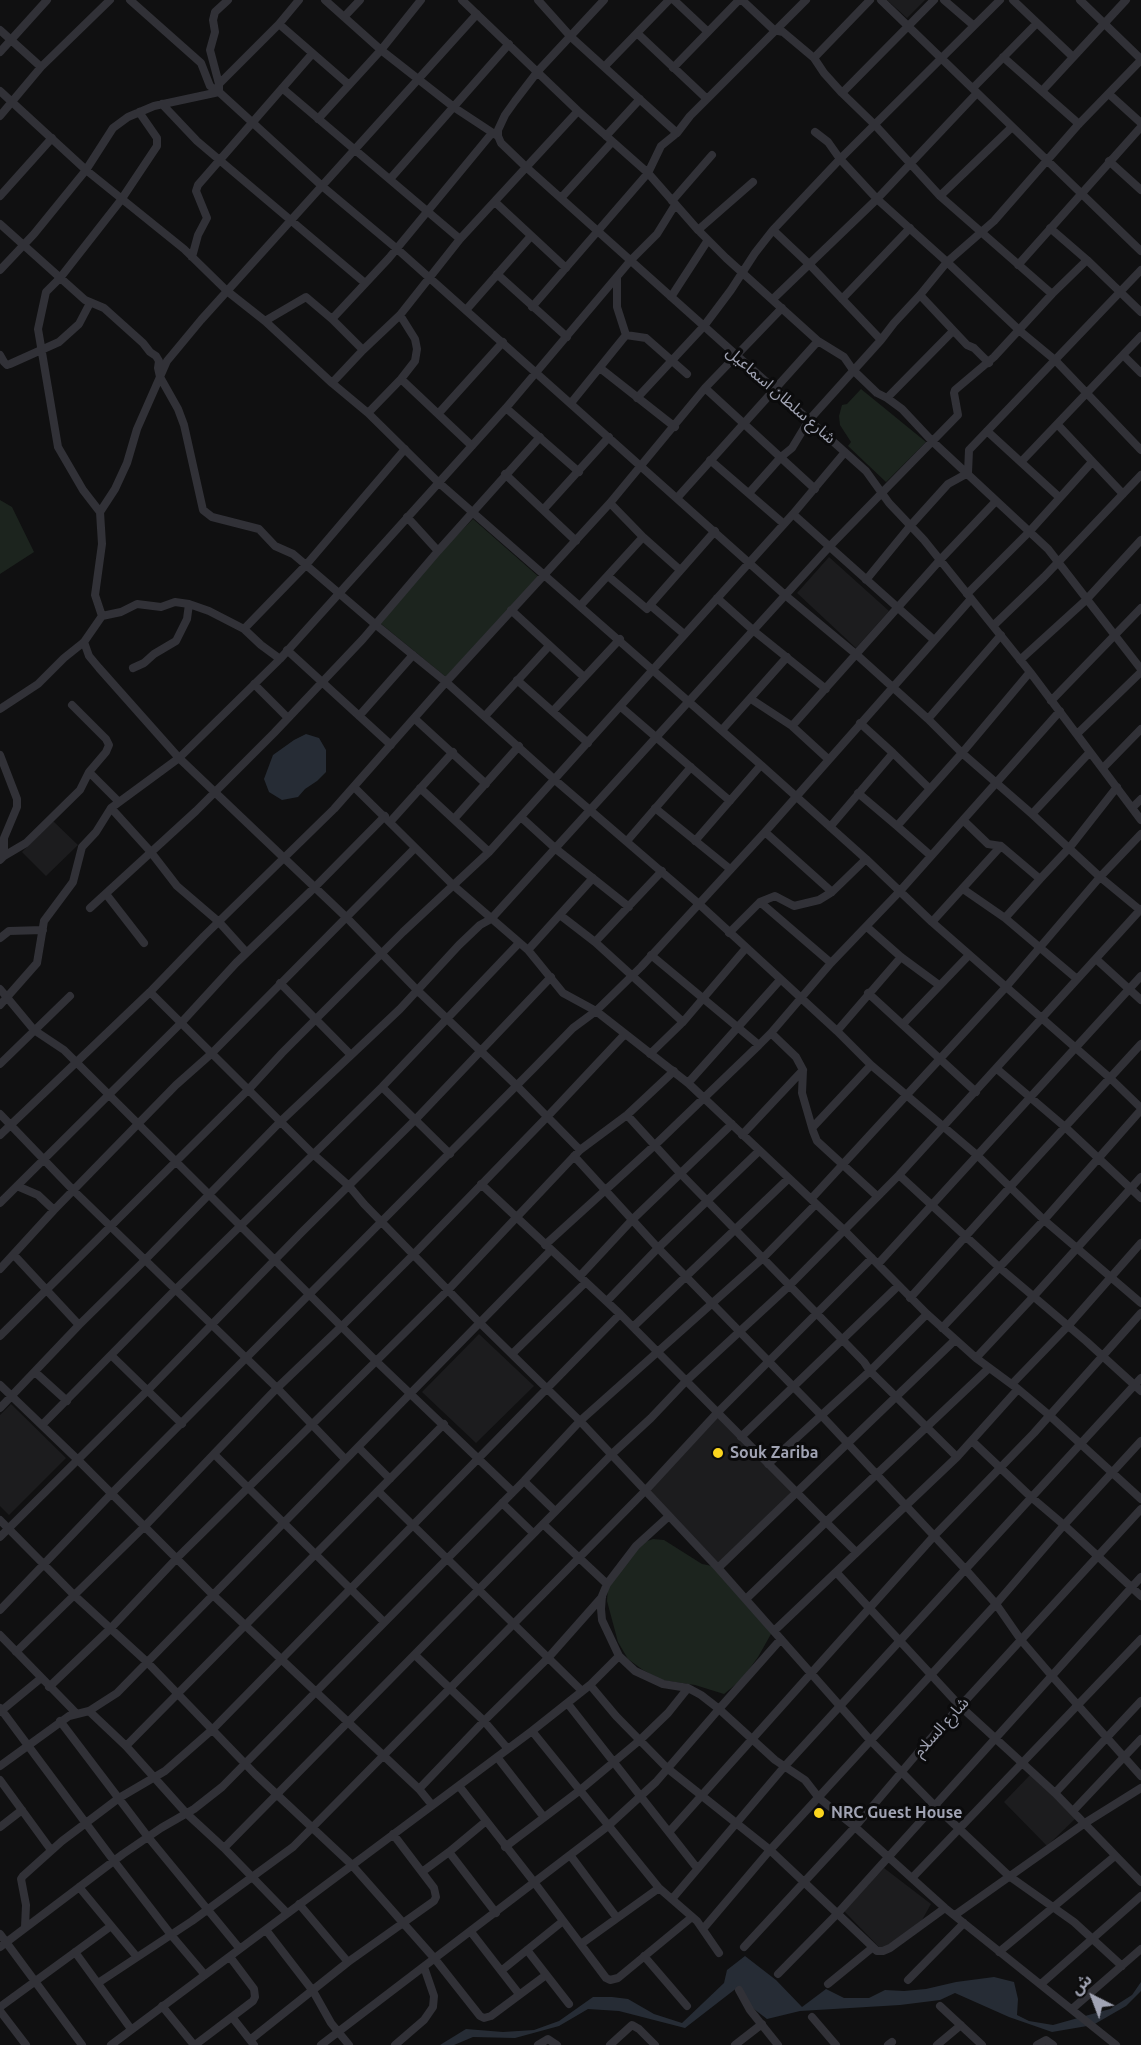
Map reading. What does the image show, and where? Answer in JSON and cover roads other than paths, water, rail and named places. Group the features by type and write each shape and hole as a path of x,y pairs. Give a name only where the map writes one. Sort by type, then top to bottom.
{"street":[{"path":"0,52 47,0"},
{"path":"0,117 41,67 110,0"},
{"path":"130,0 201,63 210,86 219,88"},
{"path":"224,1848 612,1454 686,1381 789,1286 899,1175 1140,909 1100,877 1070,847 962,753 928,718 785,595 396,248 321,186 253,123 219,88 210,50 215,32 213,20 215,12 228,0"},
{"path":"0,270 86,170 113,128 139,112 219,88 299,0"},
{"name":"شارع سلطان اسماعيل","path":"325,0 381,50 455,108 495,135 509,152 872,477 882,494 911,525 1001,635 1141,820"},
{"path":"344,17 360,0"},
{"path":"318,119 381,50 422,0"},
{"path":"462,0 578,111 648,173 698,230 742,273 818,341 844,357 853,370 877,393 902,409 932,441 1048,549 1141,671 1077,734"},
{"path":"469,7 476,0"},
{"path":"538,0 571,37 677,133"},
{"path":"332,319 495,135 505,115 538,72 603,0"},
{"path":"604,67 669,0"},
{"path":"674,0 708,32"},
{"path":"674,68 740,0 774,30 783,32 814,58 842,93 875,125 940,196 1053,294"},
{"path":"532,306 648,173 661,146 677,133 690,116 806,0"},
{"path":"814,58 870,0"},
{"path":"881,0 1141,251"},
{"path":"842,93 934,0"},
{"path":"944,0 973,25"},
{"path":"637,398 704,326 773,230 840,159 1000,0"},
{"path":"1013,0 1073,57"},
{"path":"749,493 792,448 808,420 881,340 947,262 994,221 1079,124 1141,60 1080,0"},
{"path":"1042,91 1126,0"},
{"path":"100,512 127,463 137,429 167,361 227,291 477,14"},
{"path":"773,299 910,165 1003,57 1037,23"},
{"path":"279,24 348,84"},
{"path":"0,30 41,67"},
{"path":"638,33 707,99"},
{"path":"390,179 510,44"},
{"path":"192,257 198,235 207,218 196,188 312,54"},
{"path":"1003,57 1079,124"},
{"path":"282,88 460,239"},
{"path":"0,91 86,170 144,216 227,291 265,321 368,413 438,482 654,669 866,859 932,922 1110,1078 1141,1109 1044,1220 942,1328"},
{"path":"1018,265 1141,125 1109,94"},
{"path":"561,198 640,99"},
{"path":"162,104 197,141 365,283"},
{"path":"332,383 400,315 460,239 578,111"},
{"path":"102,616 95,595 102,544 100,512 83,490 58,447 38,329 46,292 60,278 122,200 154,151 158,142 139,112"},
{"path":"940,196 1012,126"},
{"path":"815,132 828,142 840,159 877,199 1020,331 1055,360 1141,450"},
{"path":"0,196 52,138"},
{"path":"0,1005 37,963 44,921 73,882 82,847 96,832 111,808 179,758 280,659 506,408 630,260 657,234 674,203 712,155"},
{"path":"1109,160 1141,190"},
{"path":"698,230 753,182"},
{"path":"495,202 566,268"},
{"path":"0,224 90,303 104,308 156,356 160,376 184,425 203,510 212,517 259,529 275,546 293,554 446,682 699,904 802,998 870,1065 944,1126 1044,1220 1141,1303"},
{"path":"842,299 910,228"},
{"path":"1050,228 1141,312"},
{"path":"773,230 810,265 881,340"},
{"path":"466,310 531,236"},
{"path":"671,297 708,240"},
{"path":"0,1408 280,1122 399,1009 459,945 480,925 491,919 829,547 958,415 955,390 989,363 1087,260"},
{"path":"968,473 969,450 1141,270"},
{"path":"497,274 567,337"},
{"path":"617,278 617,308 626,335"},
{"path":"920,295 967,345 974,348 989,363"},
{"path":"265,321 306,297 363,350"},
{"path":"0,355 7,365 59,342 73,330 90,303"},
{"path":"0,1135 150,992 354,788 446,682 610,503 705,388 782,308"},
{"path":"368,413 415,361 417,349 415,339 400,315"},
{"path":"887,398 953,331"},
{"path":"626,335 646,338 687,374"},
{"path":"571,403 626,335"},
{"path":"1022,462 1141,336"},
{"path":"677,498 818,341"},
{"path":"438,414 503,342"},
{"path":"1123,355 1141,372"},
{"path":"600,368 675,427"},
{"path":"401,379 472,446"},
{"path":"705,388 815,489"},
{"path":"506,408 579,472"},
{"path":"1058,425 1124,494"},
{"path":"987,431 1059,497"},
{"path":"90,908 216,791 322,683 376,625 438,550 540,437"},
{"path":"543,510 609,437"},
{"path":"244,629 306,565 405,449"},
{"path":"0,1336 431,905 454,886 522,818 684,634 794,514 845,452"},
{"path":"710,460 784,524"},
{"path":"0,1610 112,1493 516,1085 573,1028 596,1011 651,955 765,832 934,640 969,596 1092,462"},
{"path":"866,580 948,484 968,473"},
{"path":"505,474 576,541"},
{"path":"993,626 1141,475"},
{"path":"792,726 940,560 996,501"},
{"path":"610,503 680,570"},
{"path":"794,514 934,640"},
{"path":"407,517 438,550"},
{"path":"608,576 647,609 715,531"},
{"path":"580,606 643,537"},
{"path":"1020,660 1086,600 1141,540"},
{"path":"717,598 826,689"},
{"path":"0,709 38,684 84,642 102,616 121,612 137,604 161,606 175,602 209,611 244,629 280,659"},
{"path":"133,668 176,641 188,615 189,604"},
{"path":"650,605 684,634"},
{"path":"1051,701 1141,608"},
{"path":"511,610 584,677"},
{"path":"928,718 1001,635"},
{"path":"554,711 620,639"},
{"path":"84,642 89,656 179,758 347,918 547,1117 604,1191 848,1443 966,1570 996,1604 1021,1640 1141,1776"},
{"path":"485,716 549,646"},
{"path":"287,650 391,745"},
{"path":"359,716 413,655"},
{"path":"722,730 787,657"},
{"path":"897,826 1030,672"},
{"path":"517,680 588,743"},
{"path":"254,684 288,718"},
{"path":"751,699 792,726 828,759"},
{"path":"2,858 26,843 80,790 89,772 106,752 109,745 106,740 72,705"},
{"path":"621,706 730,801"},
{"path":"0,1766 60,1722 76,1713 89,1711 117,1693 480,1323 604,1191 771,1033 831,963 900,891 1060,711"},
{"path":"415,719 486,784"},
{"path":"860,723 930,789"},
{"path":"1103,768 1141,729"},
{"path":"454,819 519,746"},
{"path":"1032,814 1090,752"},
{"path":"0,1203 181,1023 246,952 420,788 453,753"},
{"path":"830,827 892,753"},
{"path":"0,755 17,799 15,815 4,827 2,858"},
{"path":"695,841 761,765"},
{"path":"627,841 691,766"},
{"path":"89,772 119,801"},
{"path":"1005,918 1070,847 1117,787"},
{"path":"354,788 454,886 528,950 563,993 596,1011 688,1083 844,1230 910,1299 976,1358 1049,1415 1141,1500"},
{"path":"420,788 489,852"},
{"path":"858,793 930,855"},
{"path":"1132,808 1141,799"},
{"path":"111,808 150,851 177,886 219,922 246,952"},
{"path":"655,808 730,869"},
{"path":"522,818 556,849 629,907"},
{"path":"963,820 988,844 1000,846 1040,879"},
{"path":"765,832 832,892"},
{"path":"3,1945 114,1861 186,1814 222,1787 246,1764 524,1481 580,1420 763,1258 843,1164 1006,987 1100,877 1141,834"},
{"path":"932,922 1000,846"},
{"path":"0,1269 176,1085 211,1054 415,848"},
{"path":"729,933 760,902 775,896 794,906 819,900 832,892 866,859"},
{"path":"595,942 662,871"},
{"path":"528,950 593,878"},
{"path":"963,889 1005,918 1077,979"},
{"path":"106,894 144,943"},
{"path":"760,902 831,963"},
{"path":"560,915 595,942 683,1022"},
{"path":"867,927 901,957 939,985"},
{"path":"0,938 9,931 43,930"},
{"path":"42,1425 240,1225 382,1087 519,943"},
{"path":"650,1054 683,1022 746,948"},
{"path":"651,955 759,1045"},
{"path":"903,1024 969,955"},
{"path":"837,1031 901,957"},
{"path":"1096,959 1141,1000"},
{"path":"98,1983 172,1935 282,1857 313,1828 448,1688 645,1491 768,1361 932,1206 1074,1047 1141,976"},
{"path":"0,1537 416,1119 551,977"},
{"path":"688,1083 780,980"},
{"path":"280,983 350,1054"},
{"path":"0,989 34,1030 64,1050 376,1360 513,1492"},
{"path":"150,992 280,1122 349,1186 480,1323 580,1420 718,1568 901,1773 1009,1876 1093,1938 1122,1966"},
{"path":"868,993 976,1092"},
{"path":"0,1064 70,996"},
{"path":"771,1033 799,1060 802,1070 802,1093 818,1141 878,1196"},
{"path":"16,1652 145,1526 277,1388 414,1254 624,1035"},
{"path":"910,1299 1141,1044"},
{"path":"813,1127 870,1065"},
{"path":"997,1069 1065,1127 1141,1198"},
{"path":"742,1135 802,1070"},
{"path":"49,1687 111,1628 177,1558 448,1290 577,1153 627,1115 674,1071"},
{"path":"382,1087 450,1154"},
{"path":"0,1114 42,1159 277,1388 345,1459"},
{"path":"627,1115 870,1371 957,1457"},
{"path":"512,1354 583,1279 632,1220 732,1124"},
{"path":"607,1301 658,1248 759,1151"},
{"path":"899,1175 965,1237 1138,1388"},
{"path":"976,1358 1141,1177"},
{"path":"633,1327 788,1179"},
{"path":"481,1184 607,1301 856,1552"},
{"path":"17,1186 38,1195 54,1210"},
{"path":"774,1631 957,1457 1141,1243"},
{"path":"14,1255 79,1325"},
{"path":"741,1437 898,1286"},
{"path":"669,1832 934,1536 1000,1468 1141,1313"},
{"path":"25,1927 26,1905 22,1877 51,1850 86,1823 120,1798 165,1771 213,1729 548,1390 620,1314"},
{"path":"768,1464 870,1371 927,1314"},
{"path":"718,1568 955,1340"},
{"path":"111,1356 182,1424"},
{"path":"746,1599 988,1368"},
{"path":"35,1372 67,1401"},
{"path":"672,1899 784,1767 1080,1444 1138,1388 1141,1378"},
{"path":"0,1385 280,1660 419,1789 432,1805"},
{"path":"126,1746 444,1424"},
{"path":"972,1441 1141,1596"},
{"path":"704,1929 770,1850 932,1675 1064,1525 1141,1442"},
{"path":"358,1447 390,1479"},
{"path":"214,1455 384,1622"},
{"path":"524,1481 555,1511"},
{"path":"378,1491 582,1691"},
{"path":"502,1503 533,1533"},
{"name":"شارع السلام","path":"744,1947 855,1827 960,1706 1141,1509"},
{"path":"669,1516 636,1546 607,1584 602,1596 602,1620 619,1656 635,1671 650,1679 663,1684 688,1688 719,1709 784,1767 805,1780 819,1798 855,1827 945,1908 1116,2045"},
{"path":"0,1520 75,1596 147,1662 246,1764 351,1864 435,1959 482,2017 491,2016 546,1975"},
{"path":"543,1524 607,1584"},
{"path":"836,1572 960,1706 1074,1811 1141,1882"},
{"path":"778,1974 837,1914 1141,1578"},
{"path":"419,1789 483,1721 548,1658 602,1596"},
{"path":"0,1635 40,1679 76,1713"},
{"path":"321,2045 496,1913 642,1797 781,1639"},
{"path":"912,1878 1141,1639"},
{"path":"415,1655 483,1721 508,1749"},
{"path":"111,2045 568,1704 619,1656"},
{"path":"40,1679 1,1710 29,1744 114,1861 206,1975"},
{"path":"590,1685 667,1768 770,1850 872,1948 880,1952 890,1948 945,1908"},
{"path":"506,1847 543,1816 579,1791 639,1740 668,1713 688,1688"},
{"path":"1055,1793 1141,1701"},
{"path":"568,1704 697,1868"},
{"path":"89,1711 126,1746 186,1814 224,1848 287,1913"},
{"path":"60,1722 148,1837 240,1949"},
{"path":"532,1731 659,1888 704,1929 719,1953"},
{"path":"1074,1811 1141,1739"},
{"path":"497,1757 543,1816"},
{"path":"0,1780 51,1850"},
{"path":"459,1786 602,1974 610,1980 618,1978 692,1917"},
{"path":"955,1915 1085,1823 1141,1788"},
{"path":"0,1827 22,1810"},
{"path":"422,1872 485,1822"},
{"path":"232,2017 252,2042 348,1962 430,1904 436,1897 434,1888 393,1834"},
{"path":"449,1852 496,1913"},
{"path":"570,1855 617,1918"},
{"path":"999,1952 1115,1856"},
{"path":"79,1887 137,1957"},
{"path":"581,1944 659,1888"},
{"path":"1041,1984 1141,1896"},
{"path":"299,1904 348,1962"},
{"path":"501,1971 563,1921"},
{"path":"908,1980 964,1923"},
{"path":"26,2045 0,2009 111,1926"},
{"path":"266,1930 313,1991 325,2013 349,2045"},
{"path":"471,1932 519,1995"},
{"path":"0,1934 3,1945 35,1981 82,2045"},
{"path":"828,1984 872,1948"},
{"path":"1072,2009 1141,1949"},
{"path":"526,1950 569,2004"},
{"path":"75,1952 131,2029"},
{"path":"644,1956 687,2006"},
{"path":"162,2006 195,2045 253,2001 256,1993 230,1957"},
{"path":"395,2045 424,2020 433,2007 434,1996 424,1967"},
{"path":"739,1990 750,2010 778,2045"},
{"path":"940,2006 982,2045"},
{"path":"813,2017 836,2045"},
{"path":"735,2045 762,2024"},
{"path":"610,2045 632,2025 655,2045"},
{"path":"937,2045 961,2025"},
{"path":"538,2045 548,2039 557,2045"},
{"path":"1037,2045 1046,2040 1053,2045"}],"place":[{"name":"Souk Zariba","path":"718,1453"},
{"name":"NRC Guest House","path":"819,1813"}]}
